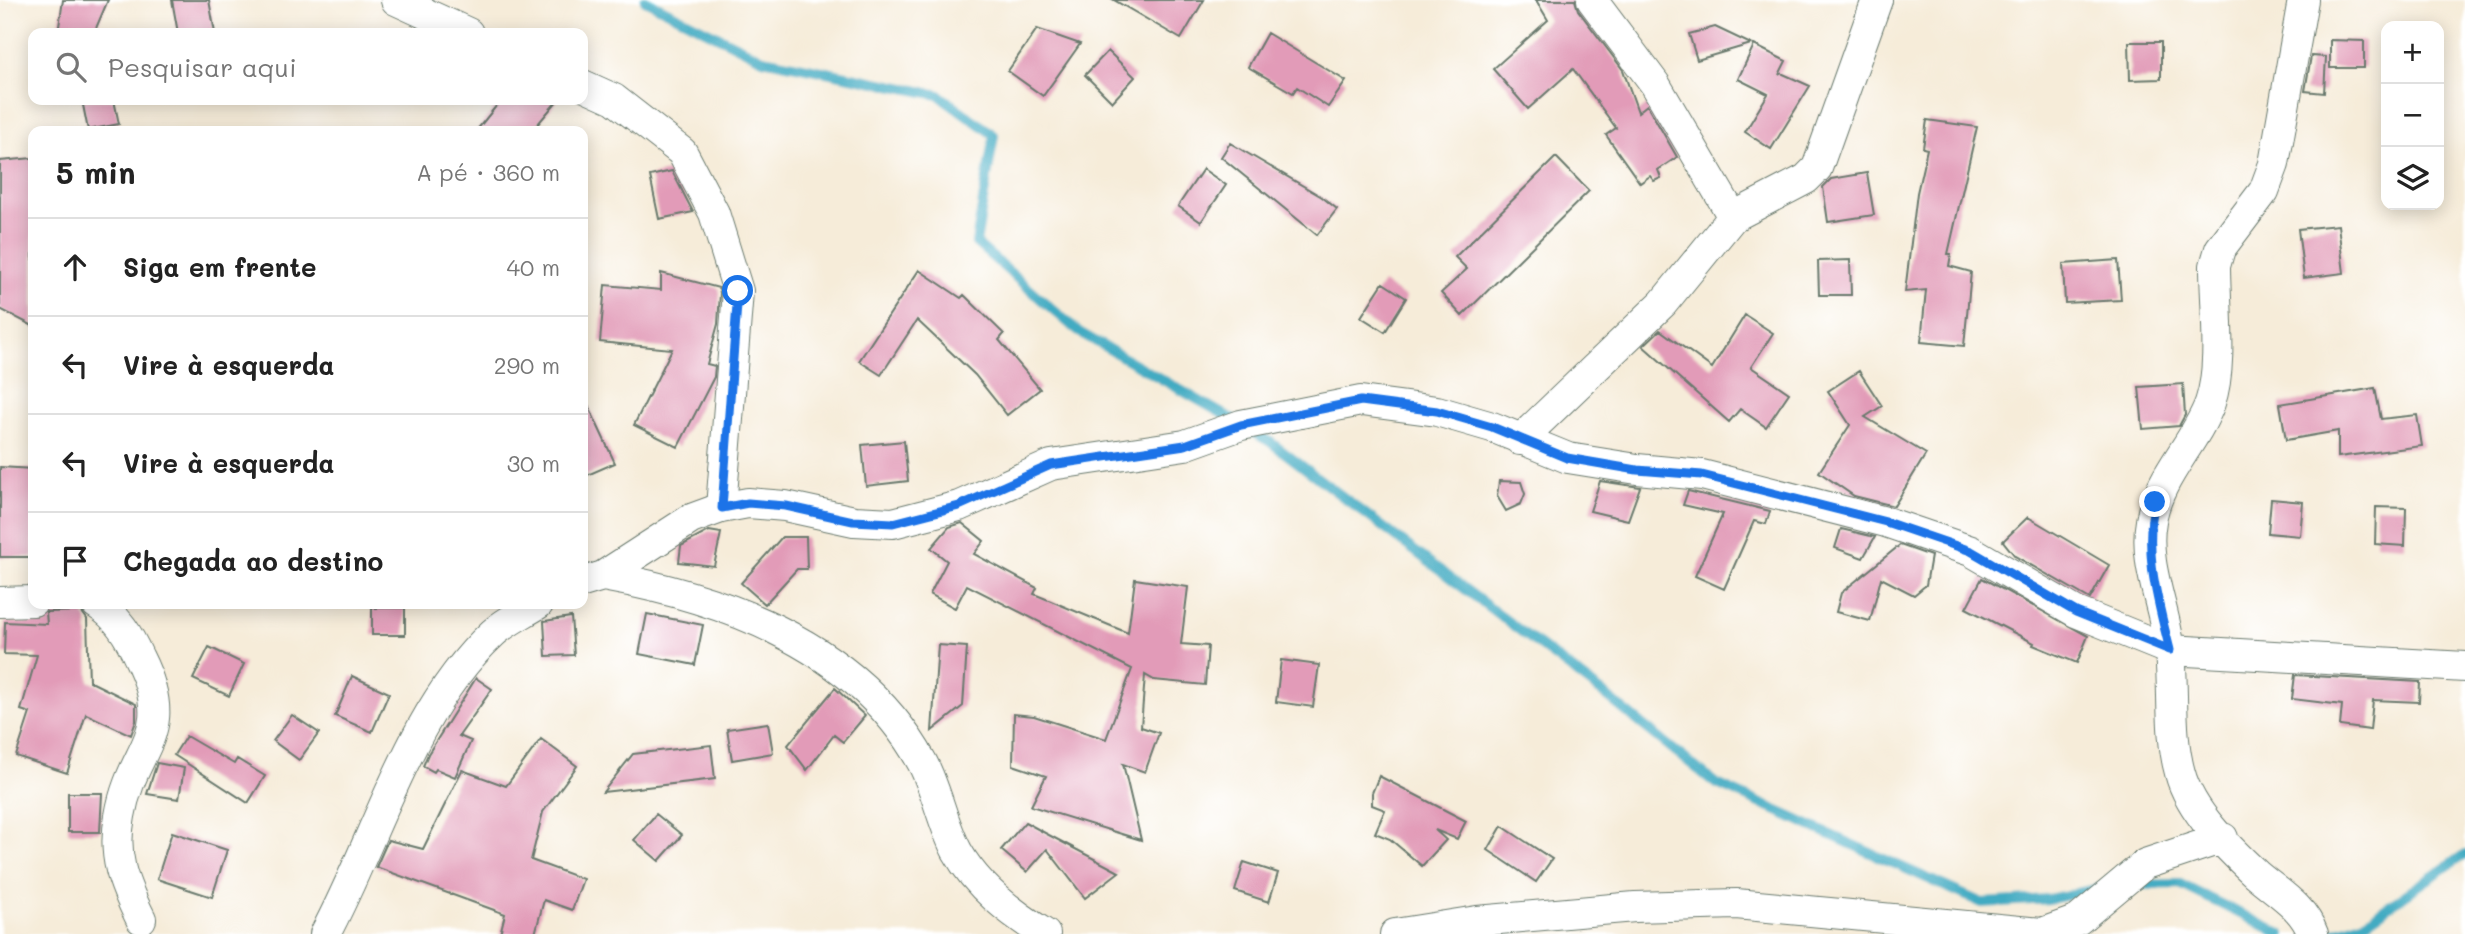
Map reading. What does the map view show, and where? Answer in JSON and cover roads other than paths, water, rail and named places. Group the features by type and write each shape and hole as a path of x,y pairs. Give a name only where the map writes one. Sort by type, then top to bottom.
{"street":[{"path":"1592,0 1655,84 1733,217"},
{"path":"1520,440 1662,303 1733,217 1806,179 1817,168 1877,0"},
{"path":"2303,0 2274,164 2264,191 2220,249 2215,266 2216,385 2209,406 2155,502 2150,525 2155,588 2170,650 2172,719 2180,775 2198,810 2255,873 2306,916 2314,934"},
{"path":"410,2 459,28"},
{"path":"588,87 614,99 682,152 714,213 738,291 722,508"},
{"path":"593,579 691,519 722,508 748,503 786,506 853,521 893,523 959,506 1051,465 1185,445 1241,425 1361,401 1437,411 1492,427 1567,458 1637,470 1702,475 1886,522 1971,551 2076,612 2170,650 2465,667"},
{"path":"593,579 668,587 771,626 806,643 877,698 922,761 957,851 986,890 1045,934"},
{"path":"0,602 28,601"},
{"path":"105,609 128,634 147,673 157,706 154,728 129,783 120,816 117,850 122,880 141,919"},
{"path":"325,934 343,900 386,797 447,689 494,632 530,609"},
{"path":"1395,934 1479,927 1635,907 1736,904 2042,933 2078,920 2145,864 2223,838"}],"waterway":[{"path":"645,0 763,59 939,95 994,135 976,243 1079,332 1235,421"},
{"path":"1249,430 1269,441 1604,694 1715,783 1982,903 2049,899 2102,888"},
{"path":"2329,934 2366,922 2465,854"},
{"path":"2131,885 2180,884 2281,934"}]}
